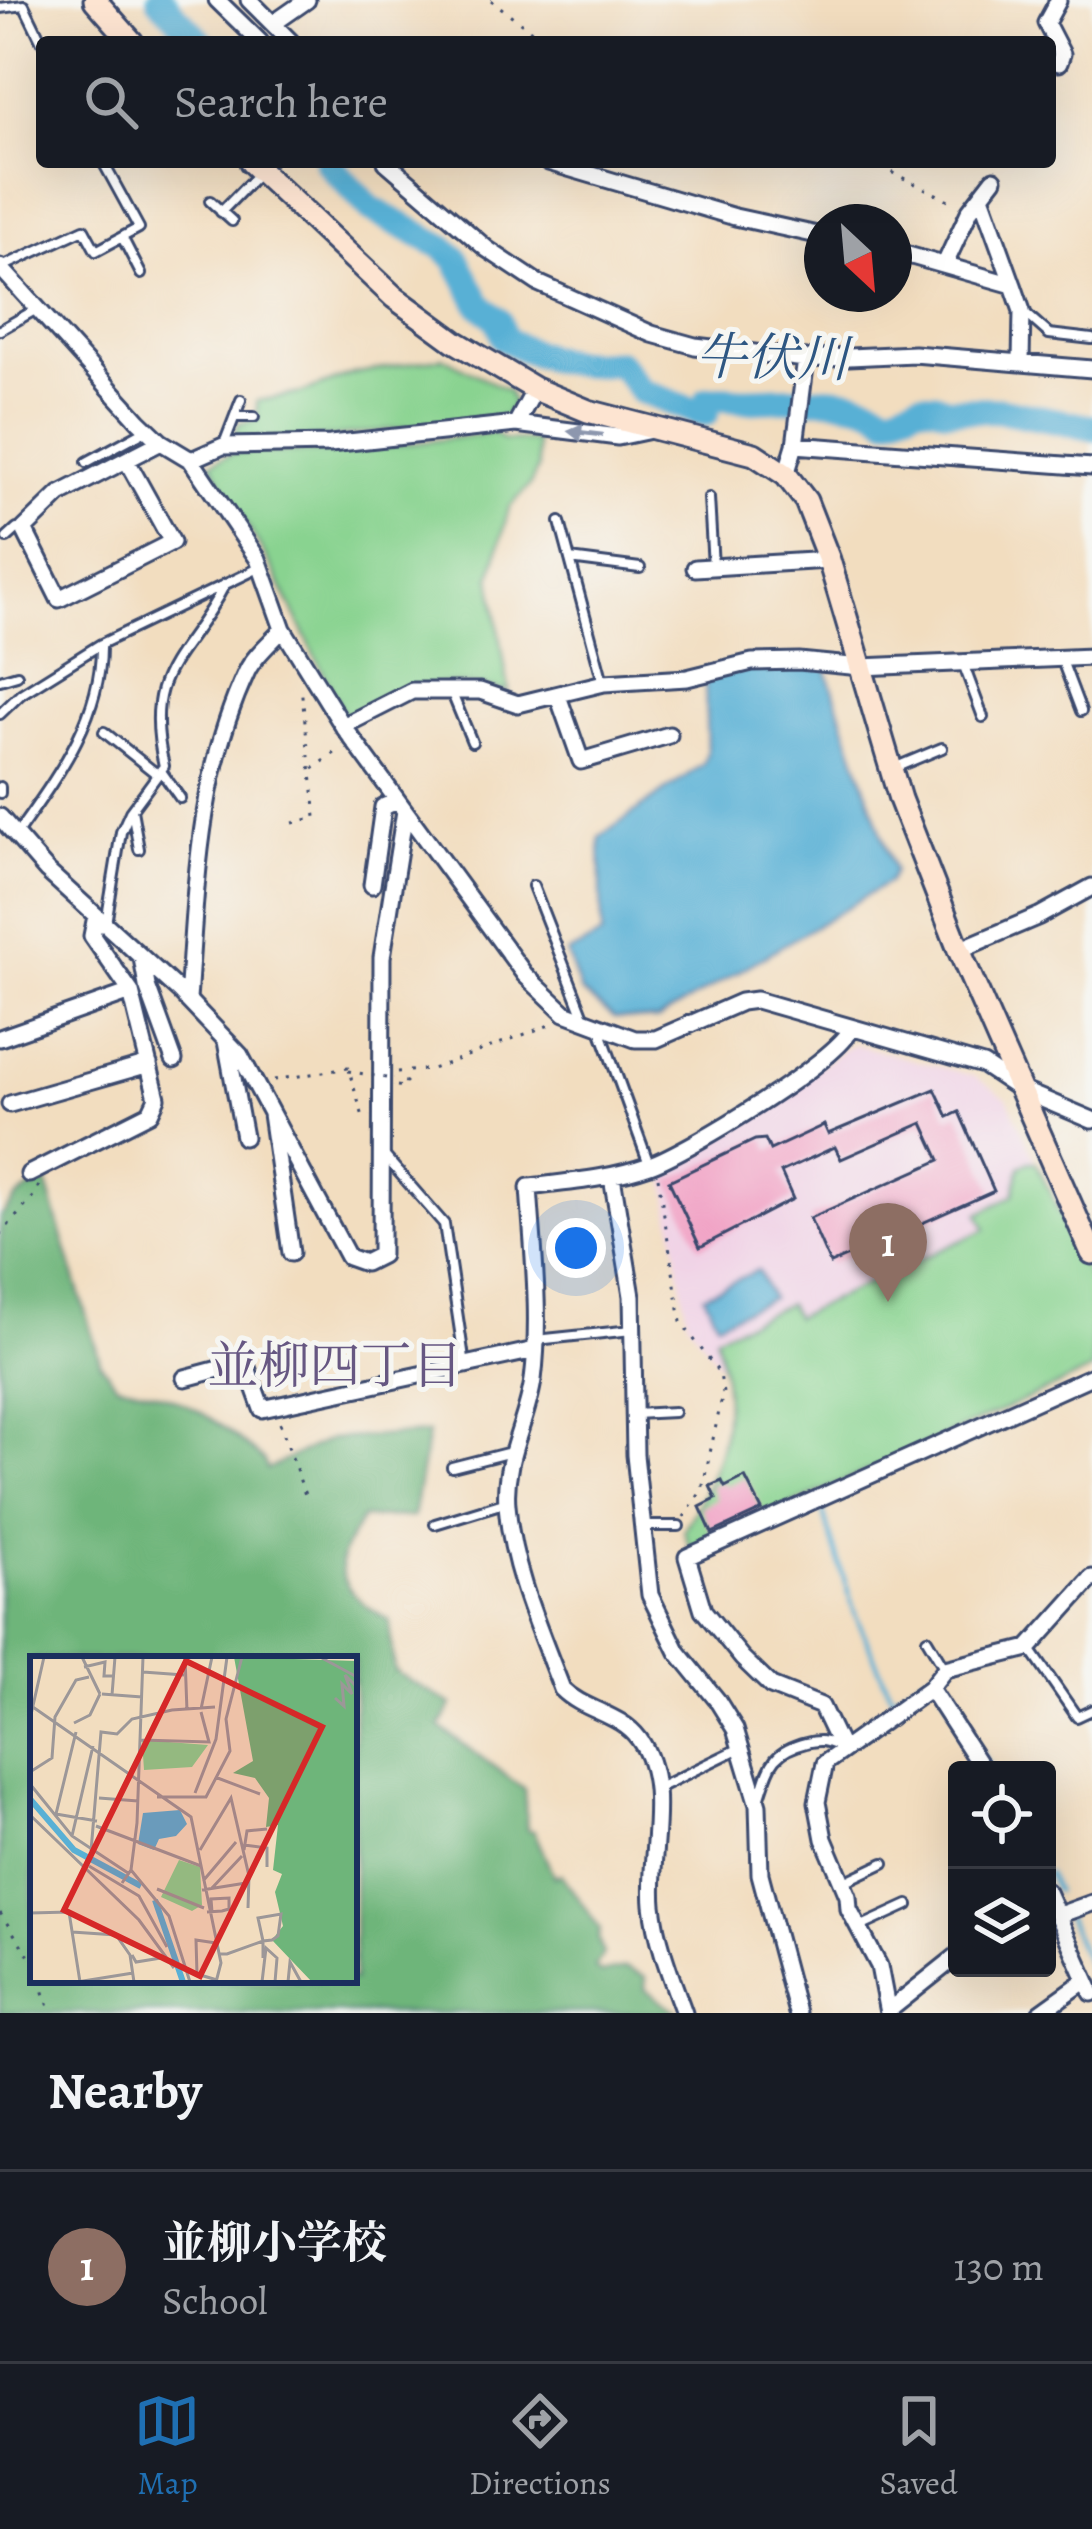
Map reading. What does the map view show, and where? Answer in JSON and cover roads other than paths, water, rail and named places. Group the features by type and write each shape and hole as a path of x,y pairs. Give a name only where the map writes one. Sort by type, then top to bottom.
{"street":[{"path":"95,0 127,36"},
{"path":"217,0 254,36"},
{"path":"248,0 286,36"},
{"path":"274,23 307,0"},
{"path":"1052,36 1046,23 1059,0"},
{"path":"1056,44 1059,63"},
{"path":"257,168 394,297 454,341 535,389 654,430 754,454 786,475 806,501 829,560 891,769 959,950 1092,1252"},
{"path":"393,168 487,249 538,283 580,305 694,346 806,362 914,354 1092,369"},
{"path":"568,168 804,232"},
{"path":"945,264 994,178"},
{"path":"976,205 1022,311 1021,361"},
{"path":"912,256 1013,285"},
{"path":"0,267 148,429 191,460 260,567 283,629 343,726 525,975 565,1013 635,1039 656,1039 756,1000 983,1065 1019,1088 1092,1120"},
{"path":"786,475 806,362"},
{"path":"516,424 535,389"},
{"path":"191,460 223,446 330,444 516,424 618,437 654,430"},
{"path":"795,440 1092,467"},
{"path":"127,461 172,542 59,599 24,529 60,494 161,442"},
{"path":"704,567 829,560"},
{"path":"188,1000 201,825 218,756 248,667 283,629"},
{"path":"343,726 412,691 480,691 518,704 604,683 687,679 752,662 861,667 1092,657"},
{"path":"558,695 581,760 669,735"},
{"path":"372,885 383,807 401,806"},
{"path":"0,817 240,1055 348,1257 365,1263 381,1255 383,1235 382,957 401,806"},
{"path":"959,950 1092,887"},
{"path":"33,1172 150,1113 157,1098 131,992 92,936 101,921"},
{"path":"142,958 147,986 174,1060"},
{"path":"0,1038 131,992"},
{"path":"684,2013 657,1939 655,1790 650,1759 624,1724 562,1689 518,1566 507,1502 511,1452 532,1385 536,1345 529,1187 612,1177 652,1165 812,1068 837,1049 851,1029"},
{"path":"226,1041 244,1137"},
{"path":"10,1104 148,1064"},
{"path":"271,1108 291,1253"},
{"path":"612,1177 632,1296 633,1414 650,1594 664,1629 717,1700 742,1748 758,1805 760,1874 797,2013"},
{"path":"185,1378 245,1362 262,1409 465,1366 536,1345"},
{"path":"842,1748 821,1706 771,1686 742,1658 704,1610 687,1557 1092,1376"},
{"path":"948,1963 888,2012 879,1966 824,1839 817,1802 825,1763 930,1688 945,1669 1029,1648 1092,1578"},
{"path":"930,1688 977,1761"},
{"path":"1056,1903 1092,1903"},
{"path":"1040,2013 1089,1986 1056,1914"}],"lane":[{"path":"0,8 29,2 40,36"},
{"path":"0,267 84,229 96,250 139,227 106,168"},
{"path":"221,212 255,168"},
{"path":"210,201 232,221"},
{"path":"122,237 141,274"},
{"path":"0,330 37,309"},
{"path":"1022,311 1049,334 1092,340"},
{"path":"223,446 241,400"},
{"path":"235,416 254,417"},
{"path":"87,462 148,429"},
{"path":"704,567 709,498"},
{"path":"560,522 604,683"},
{"path":"7,538 24,529"},
{"path":"569,559 640,568"},
{"path":"0,714 21,694 101,644 260,567"},
{"path":"101,921 111,909 122,832 164,766 156,730 157,697 225,584"},
{"path":"15,836 86,722 101,670 101,644"},
{"path":"1061,658 1081,711"},
{"path":"964,664 983,717"},
{"path":"0,680 17,675"},
{"path":"451,690 472,742"},
{"path":"104,733 159,772 180,798"},
{"path":"891,769 942,748"},
{"path":"132,810 139,849"},
{"path":"533,886 652,1165"},
{"path":"380,1151 444,1224 465,1366"},
{"path":"536,1345 634,1330"},
{"path":"633,1414 674,1412"},
{"path":"452,1467 511,1452"},
{"path":"435,1525 507,1502"},
{"path":"641,1526 679,1526"},
{"path":"927,1639 945,1669"},
{"path":"1029,1648 1077,1717 1092,1710"},
{"path":"1068,1705 1081,1698"},
{"path":"758,1805 771,1763 784,1749 821,1739 842,1748"},
{"path":"655,1790 742,1748"},
{"path":"842,1882 884,1863"},
{"path":"859,1928 908,1905"}],"water":[{"path":"752,667 826,668 894,871 889,882 657,1020 614,1018 581,992 567,954 602,935 600,837 703,764 707,753 705,678"},
{"path":"758,1270 771,1298 717,1322 704,1295"}],"waterway":[{"name":"牛伏川","path":"160,0 195,36"},
{"name":"牛伏川","path":"333,168 371,209 443,247 456,259 480,305 498,320 504,339 559,361 619,363 641,391 696,412 706,413 708,400 718,398 821,398 860,403 887,417 919,404 1001,410 1092,428"},
{"path":"821,1506 856,1616 892,1697 931,1673"},
{"path":"943,1690 986,1761"},
{"path":"1066,1917 1092,1973"}],"place":[{"name":"並柳小学校","path":"888,1302"}],"district":[{"name":"並柳四丁目","path":"335,1365"}]}
